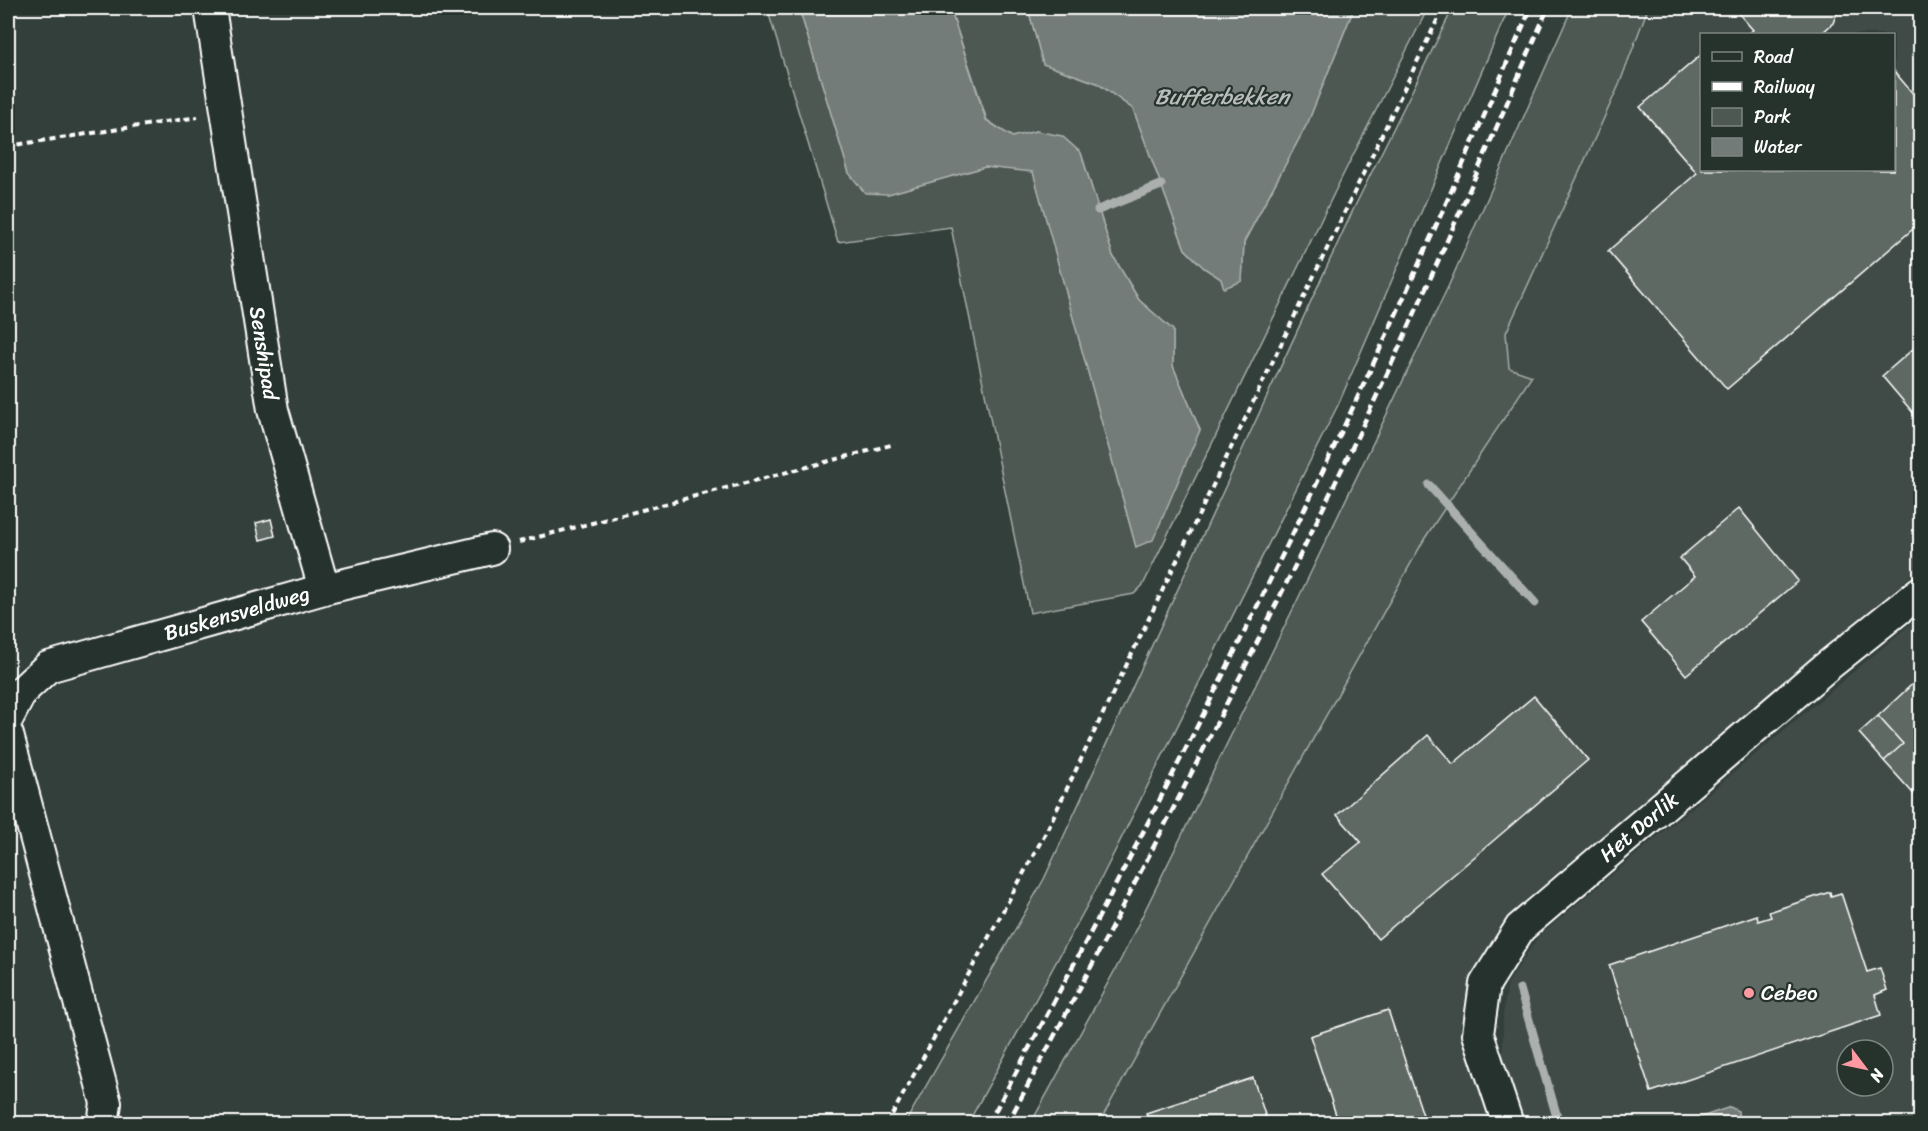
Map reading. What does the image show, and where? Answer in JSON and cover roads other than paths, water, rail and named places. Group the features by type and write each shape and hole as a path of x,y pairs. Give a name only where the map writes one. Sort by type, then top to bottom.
{"street":[{"name":"Senshipad","path":"210,8 273,410 324,589"},
{"name":"Buskensveldweg","path":"8,718 22,691 48,667 324,589 492,549"},
{"name":"Het Dorlik","path":"1508,1124 1478,1034 1485,984 1520,928 1825,668 1920,592"},
{"path":"8,735 106,1103 103,1124"}],"water":[{"path":"799,8 950,8 986,120 1012,137 1036,131 1062,136 1081,153 1113,256 1139,300 1173,330 1173,366 1200,430 1153,540 1136,547 1033,172 985,167 888,194 865,193 849,173"},
{"name":"Bufferbekken","path":"1028,8 1354,8 1308,122 1244,242 1242,281 1224,288 1221,279 1204,268 1185,249 1133,109 1097,83 1043,64"},
{"path":"1730,1107 1738,1111 1739,1123 1684,1123"}],"waterway":[{"path":"1098,210 1161,185"},
{"path":"1429,485 1535,603"},
{"path":"1520,989 1559,1124"}],"railway":[{"path":"988,1124 1107,901 1279,563 1387,334 1531,8"},
{"path":"1007,1124 1188,779 1319,517 1409,325 1548,8"}],"place":[{"name":"Cebeo","path":"1749,993"}]}
